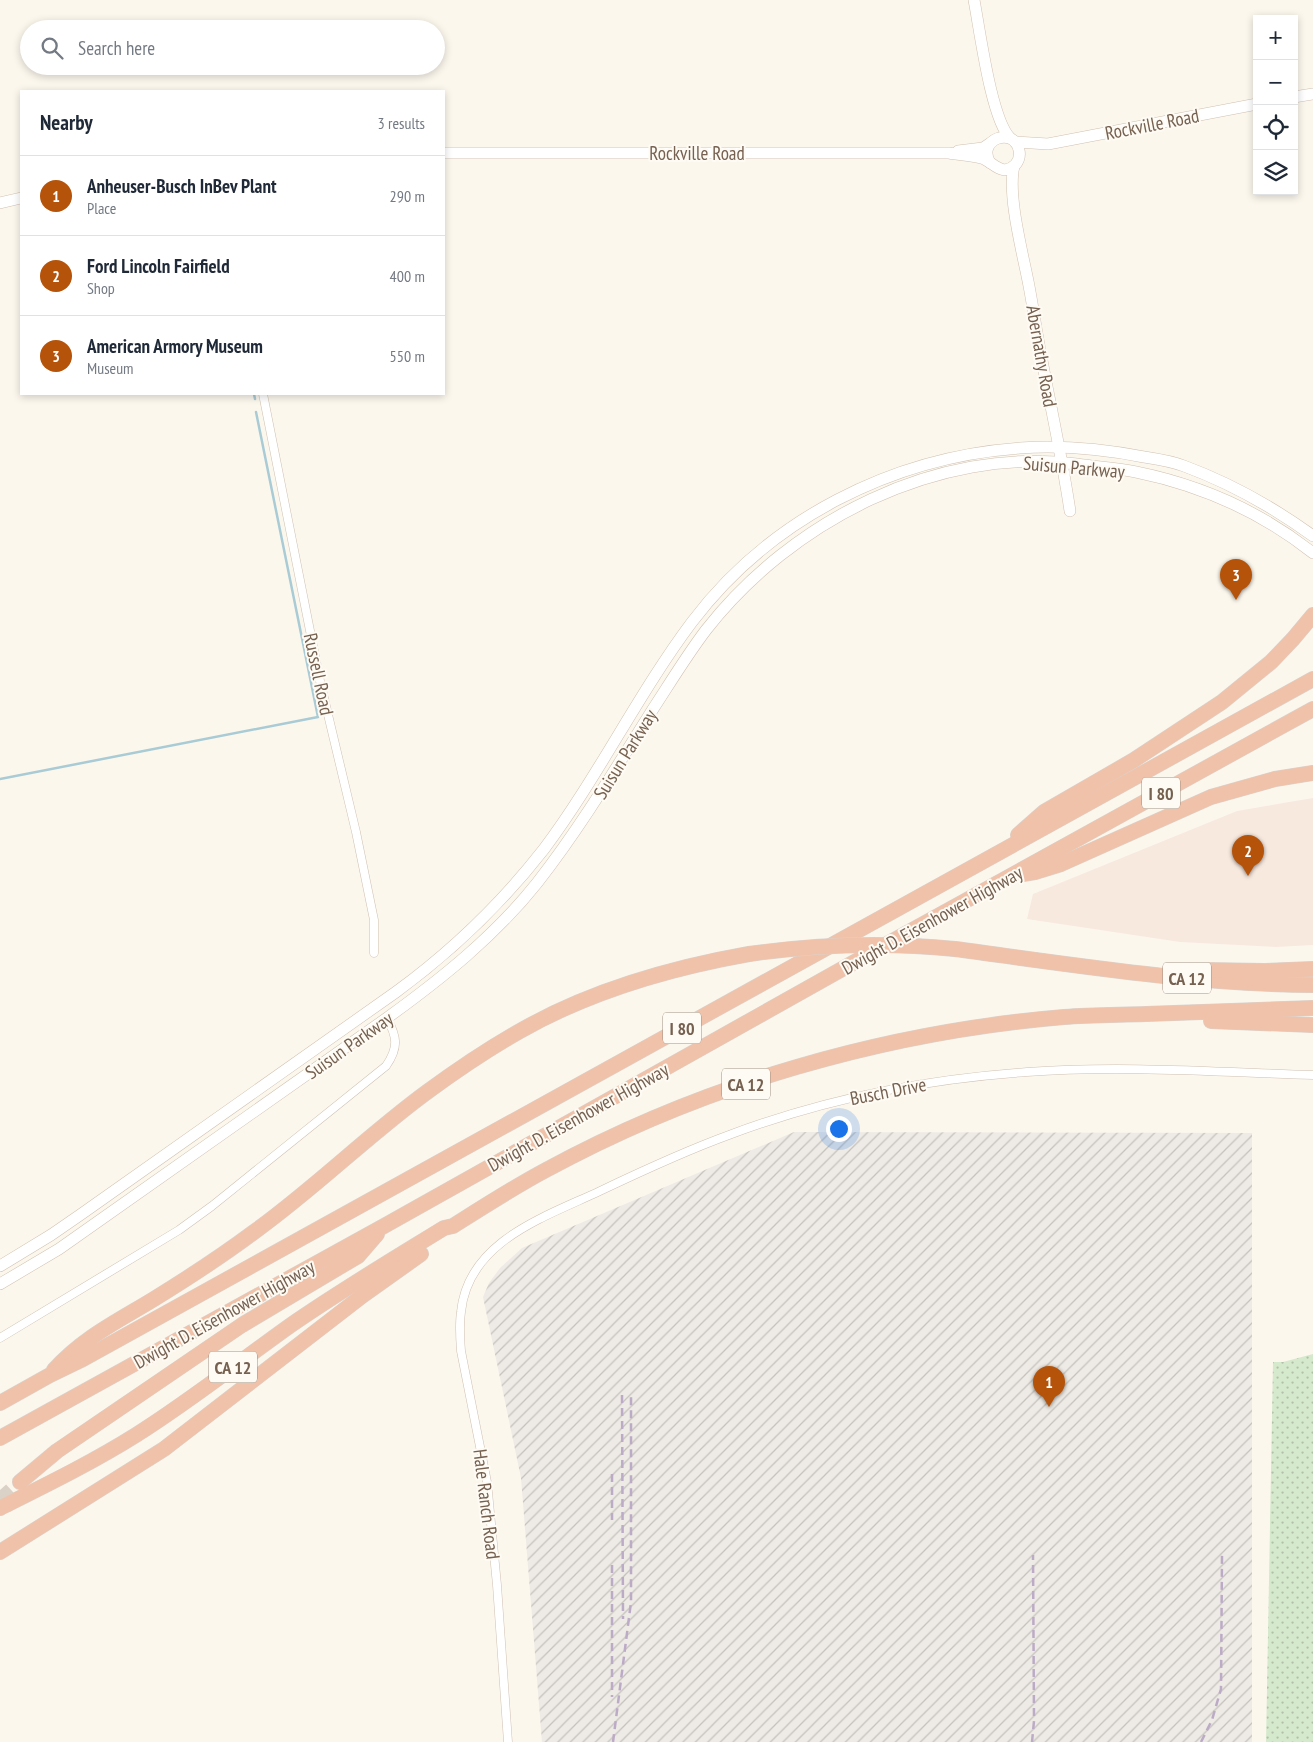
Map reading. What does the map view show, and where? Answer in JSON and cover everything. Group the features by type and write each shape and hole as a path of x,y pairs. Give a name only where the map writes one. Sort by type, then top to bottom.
{"highway":[{"path":"998,853 1044,812 1134,760 1195,722 1222,702 1271,662 1293,640 1313,615"},
{"name":"Dwight D. Eisenhower Highway","path":"0,1402 84,1359 1313,679"},
{"name":"Dwight D. Eisenhower Highway","path":"0,1438 384,1226 1009,876 1313,709"},
{"path":"1009,876 1035,872 1061,864 1212,797 1275,779 1313,773"},
{"name":"CA 12","path":"50,1375 70,1353 88,1338 162,1294 255,1232 426,1093 485,1052 521,1030 594,996 641,979 691,965 749,954 852,944 904,945 955,949 1171,977 1313,985"},
{"path":"1062,963 1230,971 1313,969"},
{"name":"CA 12","path":"5,1505 94,1460 137,1434 179,1407 332,1298 444,1228 453,1226 547,1169 608,1139 691,1104 742,1085 831,1058 897,1042 998,1025 1065,1017 1313,1008"},
{"path":"1065,1017 1313,1025"},
{"path":"20,1482 57,1452 242,1325 358,1256 384,1226"},
{"path":"0,1552 164,1450 362,1296 405,1264 449,1235 453,1226"}],"main road":[{"path":"974,0 995,105 1004,132 1013,140 1020,151 1016,163 1005,170 994,166 987,154 995,133 995,105"},
{"path":"1298,96 1313,94"},
{"name":"Rockville Road","path":"1016,163 1025,154 1048,144 1253,105"},
{"path":"991,143 1000,137 1013,140"},
{"name":"Rockville Road","path":"1013,140 1048,144"},
{"name":"Rockville Road","path":"445,153 949,153 983,148 991,143"},
{"name":"Rockville Road","path":"949,153 983,158 994,166"},
{"name":"Abernathy Road","path":"1016,163 1012,172 1013,202 1070,511"},
{"name":"Abernathy Road","path":"994,166 1003,175 1008,193 1013,202"},
{"path":"0,203 20,198"},
{"name":"Suisun Parkway","path":"0,1266 22,1254 80,1215 374,1007 424,970 476,926 522,876 563,822 692,622 724,584 743,566 778,537 831,503 856,490 905,470 972,453 1058,447 1109,451 1182,465 1265,503 1312,535"},
{"name":"Suisun Parkway","path":"0,1284 59,1249 387,1018 461,961 493,932 535,886 576,830 684,661 706,630 736,595 773,561 795,544 838,517 900,486 946,472 973,467 1036,461 1062,462 1136,472 1208,493 1258,515 1313,553"}],"street":[{"name":"Russell Road","path":"263,395 322,689 356,832 374,920 374,953"},
{"path":"0,1338 179,1230 212,1206 386,1066 395,1048 395,1035 387,1018"},
{"name":"Busch Drive","path":"475,1271 490,1251 510,1235 637,1173 685,1152 755,1126 819,1106 864,1095 922,1084 1028,1072 1124,1070 1313,1075"},
{"name":"Hale Ranch Road","path":"475,1271 466,1289 461,1309 461,1350 487,1482 497,1585 508,1742"}],"shaded area":[{"path":"1313,798 1313,945 1277,947 1180,942 1027,919 1033,894 1237,811"},
{"path":"794,1132 1252,1133 1252,1742 542,1742 521,1478 483,1297 489,1283 500,1268 522,1248"}],"green space":[{"path":"1313,1354 1313,1742 1266,1742 1273,1362 1283,1362"}],"waterway":[{"path":"254,395 255,399"},
{"path":"0,779 318,717 256,412"}],"tunnel":[{"path":"0,1500 20,1482"}],"railway":[{"path":"622,1395 623,1619"},
{"path":"613,1742 631,1602 631,1395"},
{"path":"612,1474 612,1520"},
{"path":"1032,1742 1034,1721 1033,1555"},
{"path":"1201,1742 1212,1720 1221,1689 1222,1555"},
{"path":"612,1565 612,1697"}],"place":[{"name":"American Armory Museum","path":"1236,600"},
{"name":"Ford Lincoln Fairfield","path":"1248,876"},
{"name":"Anheuser-Busch InBev Plant","path":"1049,1407"}]}
